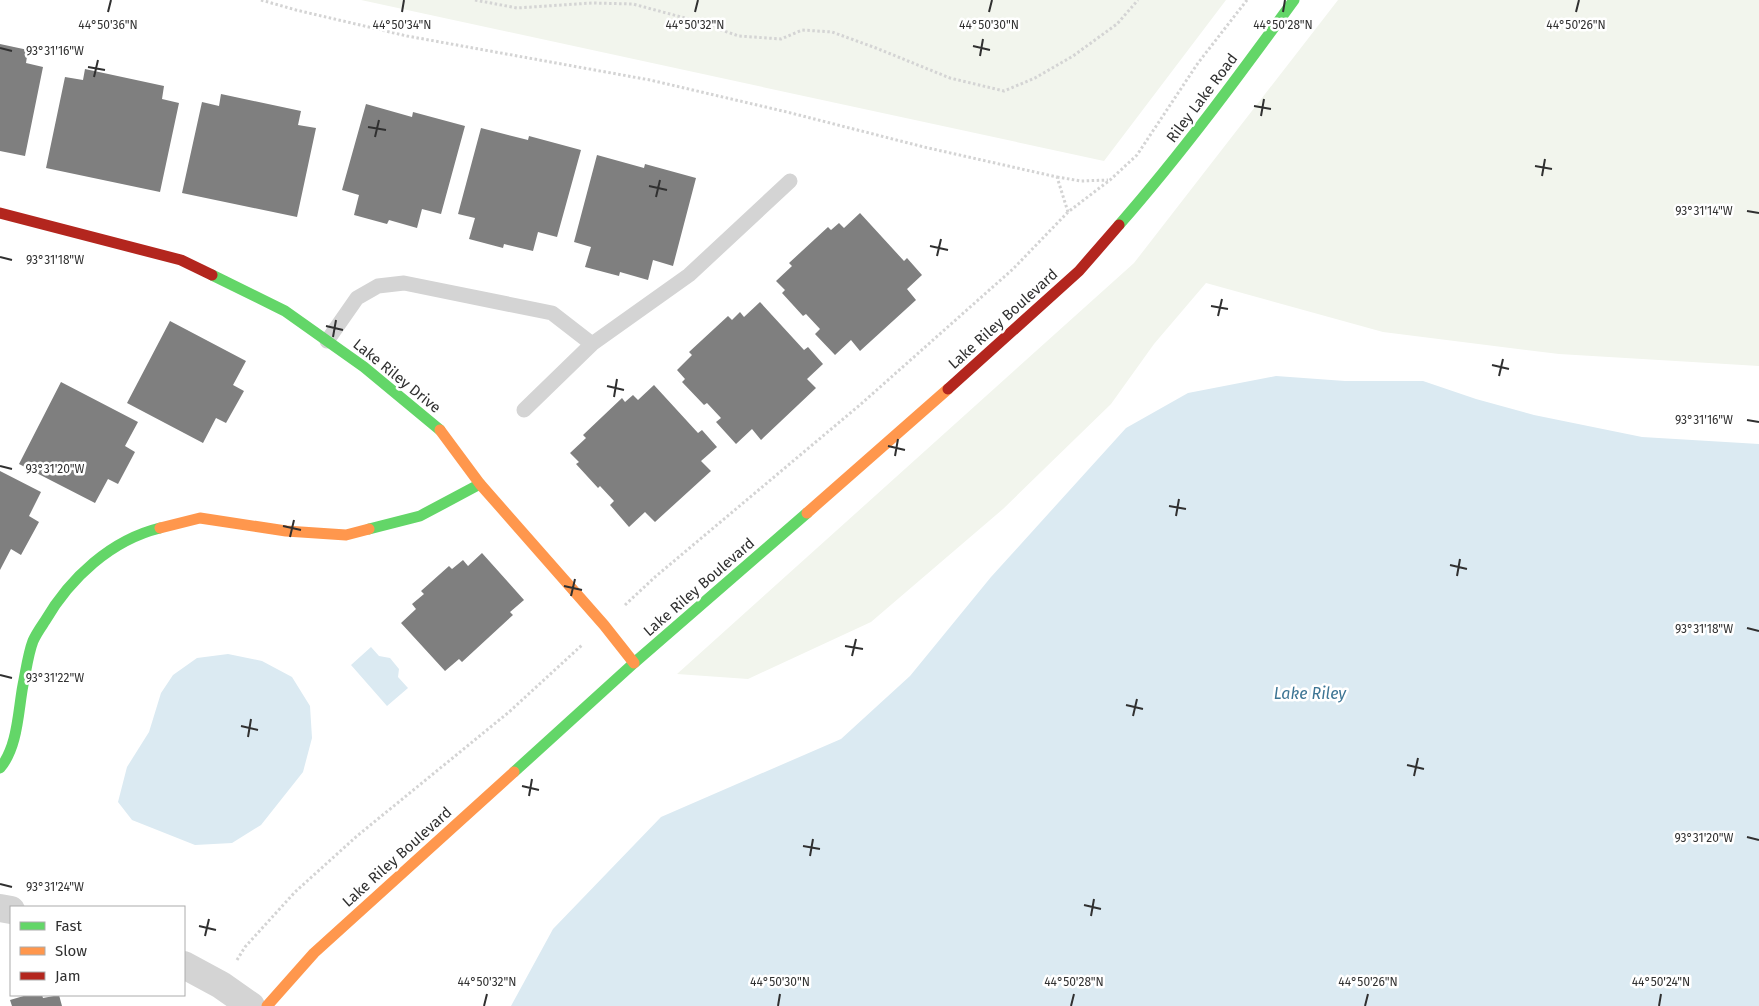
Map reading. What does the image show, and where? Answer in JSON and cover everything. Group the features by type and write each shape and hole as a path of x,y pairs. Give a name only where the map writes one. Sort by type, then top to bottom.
{"street":[{"name":"Riley Lake Road","path":"1150,190 1228,91 1294,0"},
{"name":"Lake Riley Boulevard","path":"267,1006 314,953 634,663 889,442 1079,271 1150,190"},
{"name":"Lake Riley Drive","path":"0,213 181,260 285,311 364,367 442,432 480,484 604,625 634,663"},
{"path":"0,768 6,761 17,727 23,685 33,641 52,609 79,575 114,546 156,529 200,518 286,531 346,534 420,516 480,484"},
{"path":"185,966 221,985 251,1006"}],"lane":[{"path":"524,410 592,344 689,275 790,181"},
{"path":"327,341 357,298 378,286 404,283 552,313 592,344"}],"path":[{"path":"261,0 407,36 650,80 924,147 1057,177 1081,181 1110,180"},
{"path":"475,0 517,8 592,3 633,4 685,18 739,36 781,38 802,30 832,32 950,78 1004,91 1035,78 1073,56 1117,24 1138,0"},
{"path":"221,985 245,948 295,892 357,836 509,712 655,577 860,404 1006,276 1068,212 1110,180 1137,155 1198,62 1248,0"},
{"path":"1057,177 1068,212"}],"shaded area":[{"path":"361,0 1226,0 1104,161"},
{"path":"1338,0 1759,0 1759,366 1559,354 1383,332 1206,283 1154,344 1111,404 1003,509 871,622 748,679 677,674 1134,263"}],"water":[{"name":"Lake Riley","path":"1276,376 1345,381 1423,381 1476,399 1534,415 1642,437 1759,444 1759,1006 511,1006 553,929 661,817 841,739 910,676 991,577 1126,428 1188,393"},
{"path":"371,647 379,656 390,658 399,669 398,677 408,688 387,706 351,665"},
{"path":"228,654 262,661 292,677 310,706 312,738 303,772 261,825 232,843 195,845 132,820 118,802 127,767 149,732 161,693 173,675 197,658"}],"building":[{"path":"0,44 28,50 26,63 43,67 25,156 0,151"},
{"path":"85,69 164,86 162,99 179,103 160,192 46,168 65,77 83,80"},
{"path":"221,94 301,111 298,125 316,128 297,217 182,193 202,102 219,106"},
{"path":"366,104 412,117 413,112 465,126 441,214 422,209 417,228 389,220 387,224 354,215 359,195 342,190"},
{"path":"481,128 528,140 529,136 581,150 557,237 538,232 533,251 504,244 503,248 469,239 475,218 458,214"},
{"path":"597,155 644,168 645,164 696,178 673,266 653,260 648,280 620,272 619,276 585,267 591,247 574,242"},
{"path":"860,213 904,261 907,258 922,275 907,289 916,300 860,351 851,340 835,355 815,334 820,329 806,314 803,316 782,293 785,290 776,281 792,266 789,263 828,227 831,230 839,223 844,228"},
{"path":"760,302 804,350 808,347 823,364 807,379 816,388 761,440 752,429 736,444 716,422 721,418 707,403 704,405 682,382 685,379 677,370 692,355 689,352 728,316 732,320 740,312 744,317"},
{"path":"170,321 246,361 233,385 244,391 226,423 216,418 203,443 127,403"},
{"path":"61,382 138,422 125,446 135,452 118,484 108,479 95,503 19,464"},
{"path":"654,385 698,433 702,430 717,447 701,461 711,471 655,522 645,512 629,527 610,505 614,501 600,486 598,488 576,464 579,462 570,453 586,438 583,435 622,398 625,402 633,395 638,400"},
{"path":"0,471 41,492 29,516 39,522 21,555 11,549 0,570"},
{"path":"482,553 524,600 510,612 513,615 462,662 459,659 445,671 401,623 416,609 412,604 424,594 421,591 449,566 452,569 463,560 468,566"},
{"path":"24,996 42,996 43,998 59,996 62,1006 12,1006 10,1000"}],"traffic: fast":[{"path":"1119,225 1231,86 1294,0"},
{"path":"212,275 285,311 364,367 440,430"},
{"path":"369,529 420,516 480,484"},
{"path":"514,772 634,663 807,513"},
{"path":"0,768 14,739 31,646 55,605 79,576 109,551 142,534 160,528"}],"traffic: slow":[{"path":"807,513 948,389"},
{"path":"440,430 480,484 604,625 634,663"},
{"path":"160,528 200,518 286,531 346,535 369,529"},
{"path":"267,1006 314,953 514,772"}],"traffic: jam":[{"path":"0,213 181,260 212,275"},
{"path":"948,389 1079,271 1119,225"}]}
